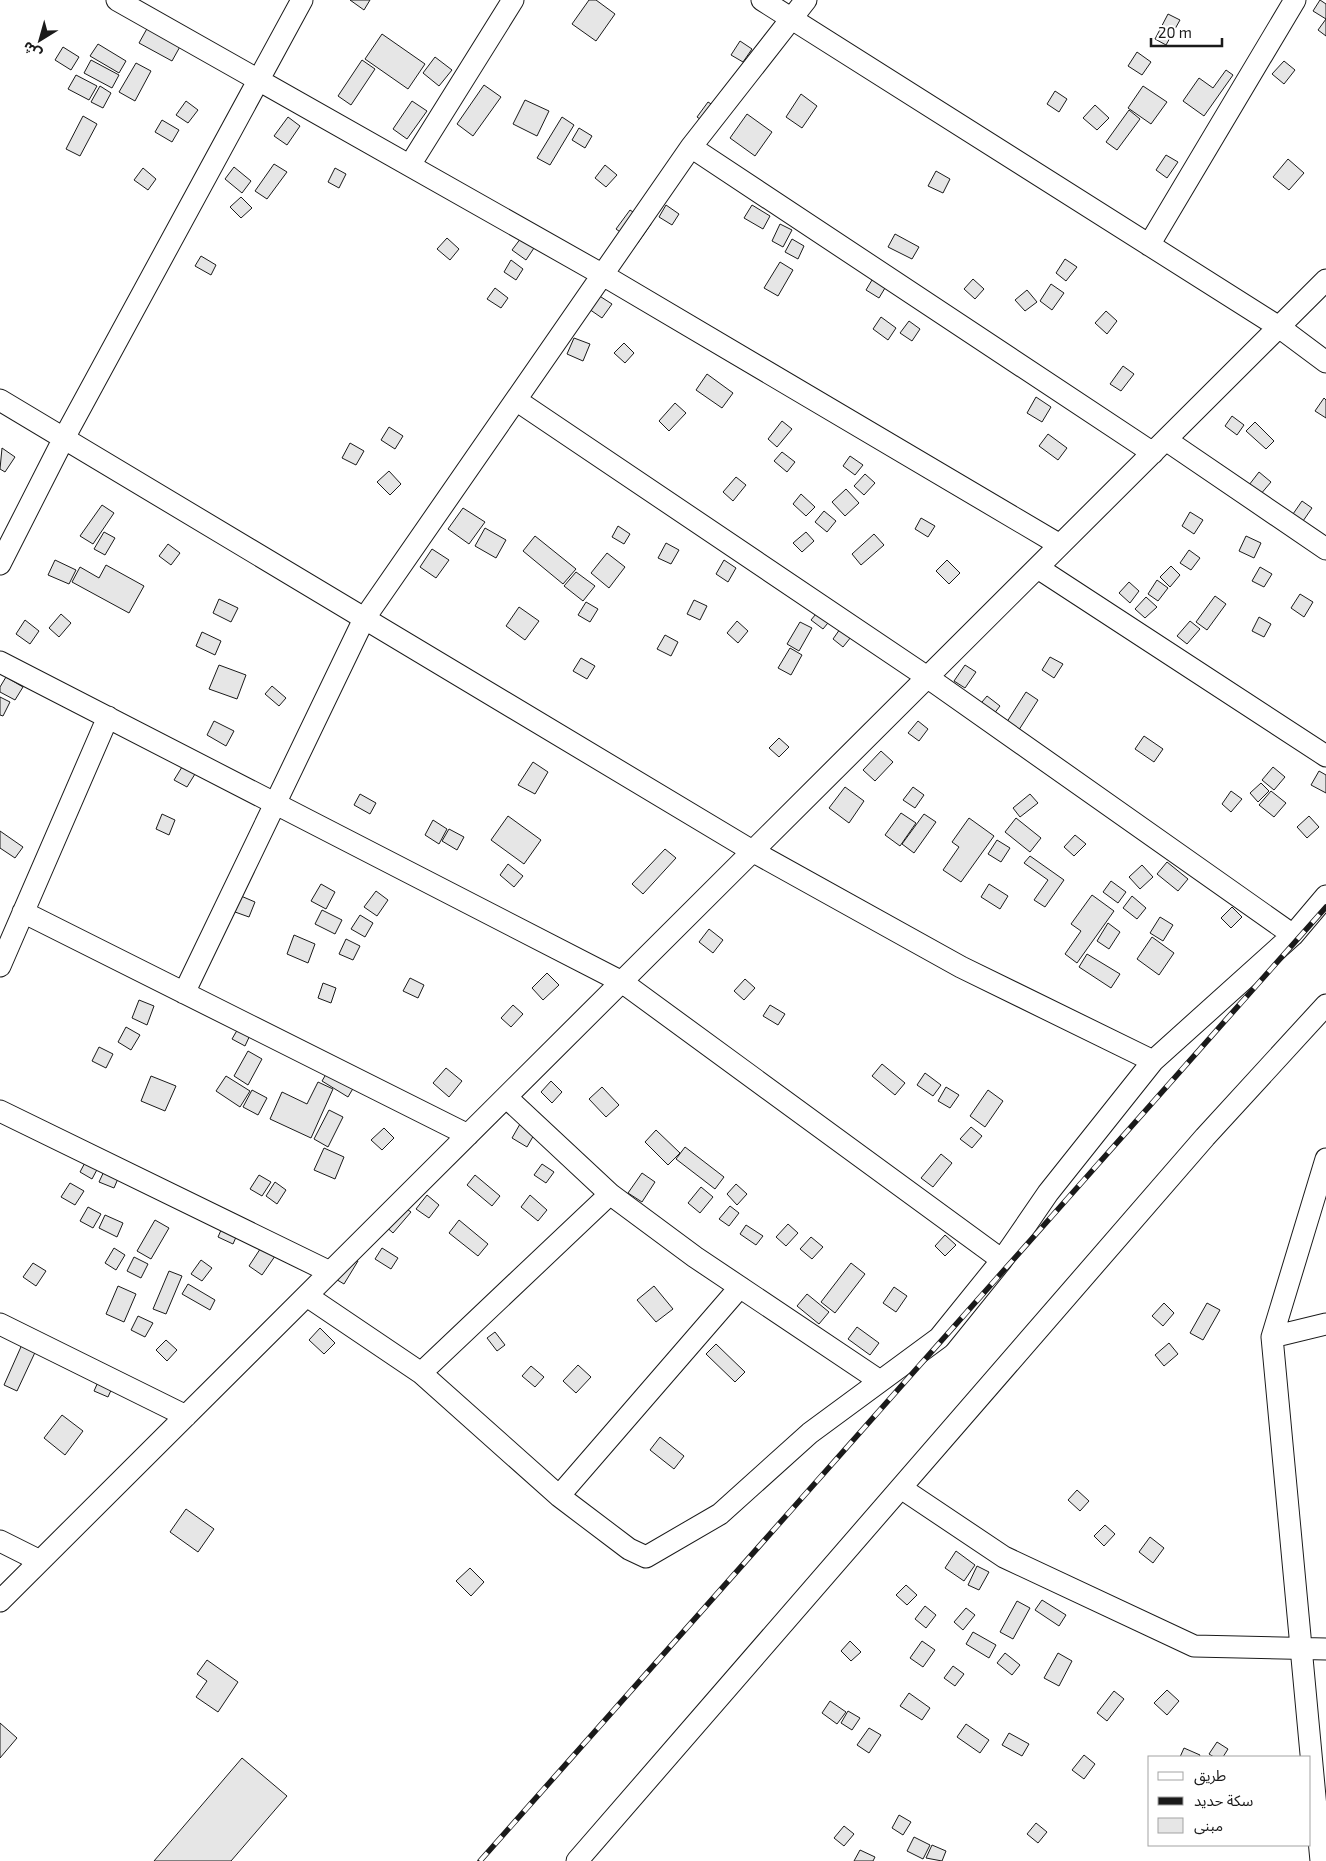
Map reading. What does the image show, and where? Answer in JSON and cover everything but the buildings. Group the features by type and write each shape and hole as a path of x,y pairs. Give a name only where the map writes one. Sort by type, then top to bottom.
{"street":[{"path":"117,0 603,275 1060,545"},
{"path":"0,564 64,438 302,0"},
{"path":"410,165 513,0"},
{"path":"762,0 1279,327 1326,362"},
{"path":"184,993 364,619 691,147 806,0"},
{"path":"1148,244 1295,0"},
{"path":"691,147 1159,446 1326,549"},
{"path":"0,1601 754,852 1326,280"},
{"path":"0,400 754,852 961,967 1153,1061"},
{"path":"516,400 927,677 1293,935"},
{"path":"1038,568 1326,756"},
{"path":"0,662 622,982 1002,1260"},
{"path":"0,966 108,718"},
{"path":"307,1296 421,1373 559,1496 629,1549 646,1557 720,1514 810,1433 939,1338 1002,1260 1048,1193 1153,1061 1293,935 1326,896"},
{"path":"23,912 468,1135"},
{"path":"578,1861 1205,1137 1326,1005"},
{"path":"506,1097 610,1194 740,1287 880,1381"},
{"path":"0,1111 330,1272"},
{"path":"1321,1861 1272,1336 1326,1159"},
{"path":"421,1373 610,1194"},
{"path":"559,1496 740,1287"},
{"path":"0,1324 186,1416"},
{"path":"1272,1336 1326,1324"},
{"path":"901,1488 1004,1557 1194,1646 1326,1649"},
{"path":"0,1541 40,1561"},
{"path":"1310,1745 1326,1762"}],"railway":[{"path":"480,1861 1326,907"}]}
